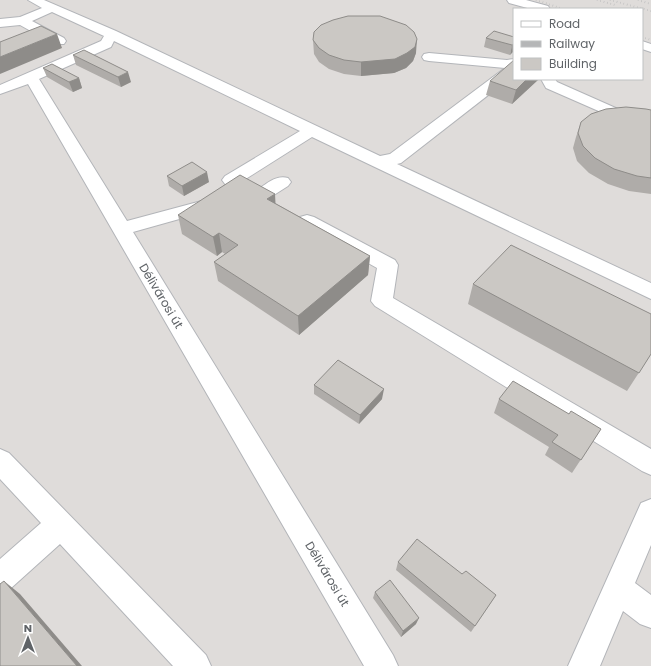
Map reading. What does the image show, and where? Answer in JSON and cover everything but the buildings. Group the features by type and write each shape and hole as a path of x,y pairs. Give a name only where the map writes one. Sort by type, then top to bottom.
{"lane":[{"path":"513,0 541,8"},
{"path":"0,23 22,21 43,4 111,34 651,292"},
{"path":"22,21 59,41"},
{"path":"32,40 45,34"},
{"path":"0,90 106,44 111,34"},
{"path":"429,57 507,64 513,63"},
{"path":"377,161 395,160 513,69"},
{"name":"Délivárosi út","path":"31,77 382,666"},
{"path":"548,80 551,85 631,120"},
{"path":"312,130 231,180 388,265 382,301 651,462"},
{"path":"122,229 217,203 282,182"},
{"path":"0,461 195,666"},
{"path":"591,658 617,589 651,512"},
{"path":"0,579 60,525"},
{"path":"617,589 651,613"}],"shaded area":[{"path":"0,0 651,0 651,666 0,666"}],"railway":[{"path":"536,0 560,8"},
{"path":"597,0 615,5"},
{"path":"610,0 640,8"},
{"path":"638,0 651,4"},
{"path":"643,9 651,11"},
{"path":"643,37 651,40"}]}
